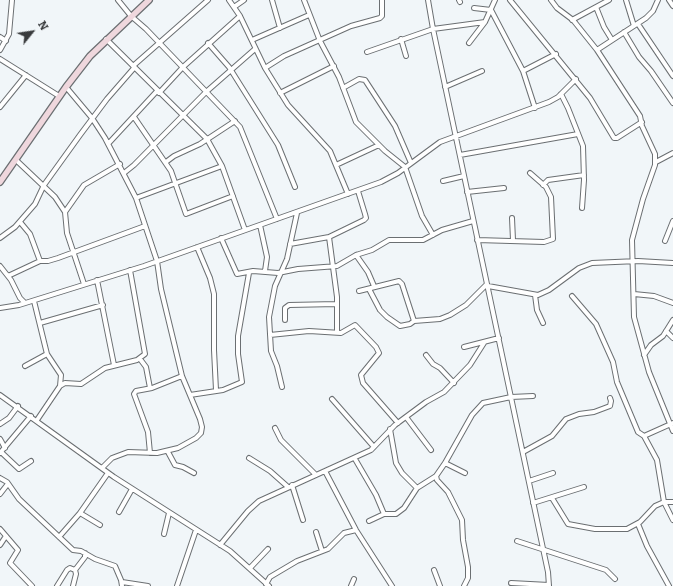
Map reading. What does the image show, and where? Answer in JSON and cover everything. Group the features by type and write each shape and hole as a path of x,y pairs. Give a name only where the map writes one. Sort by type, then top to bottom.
{"street":[{"path":"0,50 6,41 10,28 12,0"},
{"path":"118,0 131,16 235,121 244,134 277,219"},
{"path":"0,182 59,96 90,56 106,39 149,0"},
{"path":"0,238 20,222 35,204 44,185 92,118 134,67 208,0"},
{"path":"229,0 240,16 255,49 280,93 288,105 327,147 348,194"},
{"path":"234,7 244,0"},
{"path":"272,0 280,28"},
{"path":"304,0 320,41 334,66 356,122 379,145 405,167 422,216 433,235"},
{"path":"265,68 284,56 351,26 380,18 382,16 382,0"},
{"path":"428,0 473,221 534,502 549,585 511,583"},
{"path":"469,43 485,22 495,0"},
{"path":"510,0 556,54 599,110 614,138 617,138 642,122"},
{"path":"551,0 557,8 572,20 596,50 640,116 655,154 656,162 636,222 632,240 634,324 644,355 672,424 673,431"},
{"path":"572,20 609,0"},
{"path":"626,0 636,25 673,76"},
{"path":"596,50 636,25 653,11 658,0"},
{"path":"669,0 673,6"},
{"path":"474,8 491,10"},
{"path":"596,8 604,27 612,40"},
{"path":"491,10 523,71 535,108"},
{"path":"108,144 183,67 208,43 240,16"},
{"path":"252,40 309,16"},
{"path":"367,52 433,29 485,22"},
{"path":"624,32 639,57 651,71 673,103"},
{"path":"0,37 6,41"},
{"path":"106,39 182,116 207,139 222,166 245,230"},
{"path":"401,39 406,56"},
{"path":"208,43 230,70 278,145 295,187"},
{"path":"124,173 134,165 153,144 206,92 255,49"},
{"path":"523,71 556,54"},
{"path":"0,59 59,96"},
{"path":"280,93 334,66"},
{"path":"445,87 482,71"},
{"path":"0,108 26,75"},
{"path":"343,88 359,79 365,80 394,126 411,163"},
{"path":"0,308 34,301 130,270 348,194 358,192 388,179 440,142 554,100 576,80"},
{"path":"66,87 92,118 120,164 136,198 157,261 161,289 182,376 200,419 201,433 190,442 168,452 150,453 136,451 119,454 106,463 102,468"},
{"path":"561,94 583,149 584,175 582,208"},
{"path":"134,117 166,162 176,183 186,214 234,196"},
{"path":"166,162 235,121"},
{"path":"460,155 578,134"},
{"path":"336,165 379,145"},
{"path":"656,162 673,153"},
{"path":"16,160 44,185 55,197 65,212 66,228 84,284"},
{"path":"65,212 84,185 120,164"},
{"path":"136,198 222,166"},
{"path":"478,240 544,242 553,239 551,197 543,185 530,173"},
{"path":"543,185 548,180 584,175"},
{"path":"443,181 464,176"},
{"path":"467,192 504,188"},
{"path":"290,244 329,237 341,233 366,218 358,192"},
{"path":"282,387 277,366 271,352 270,308 275,286 290,244 297,213"},
{"path":"512,218 513,240"},
{"path":"665,241 673,220"},
{"path":"221,238 236,274 245,271 249,273 253,271 281,272 298,269 332,267 341,264 356,255 379,247 389,240 423,240 442,230 473,221"},
{"path":"20,222 30,234 40,260"},
{"path":"260,225 267,257 265,271"},
{"path":"8,276 40,260 48,261 74,253 145,226"},
{"path":"329,237 337,304 336,332"},
{"path":"197,246 210,278 214,294 216,390"},
{"path":"356,255 368,272 374,286"},
{"path":"487,285 535,295 549,290 583,266 601,262 632,261 673,263"},
{"path":"0,266 8,276 20,298 25,303"},
{"path":"61,380 65,383 81,384 97,372 114,365 140,359 146,352 130,270"},
{"path":"190,394 216,390 242,382 238,354 238,336 249,273"},
{"path":"97,280 114,365"},
{"path":"359,291 374,286 399,281 402,284 414,321"},
{"path":"369,288 380,310 392,322 400,326 410,324 414,321 440,319 450,315 466,304 487,285"},
{"path":"634,294 654,296 673,303"},
{"path":"535,295 538,315 543,323"},
{"path":"572,296 596,324 615,366 617,382 638,432 644,436 657,460 664,502 673,520"},
{"path":"19,305 20,298"},
{"path":"34,301 47,354 59,371 61,380 60,386 37,420"},
{"path":"285,320 285,308 289,305 337,304"},
{"path":"40,322 102,305"},
{"path":"644,355 651,345 660,339 673,320"},
{"path":"270,335 309,331 342,333 355,325 379,351 377,357 363,372 361,378 374,396 398,423"},
{"path":"666,331 673,338"},
{"path":"464,347 499,338"},
{"path":"220,545 248,511 259,501 368,452 390,429 426,402 437,398 454,383 470,365 484,343"},
{"path":"25,366 47,354"},
{"path":"426,355 433,364 443,371 454,383"},
{"path":"140,359 145,364 150,388"},
{"path":"150,453 148,432 134,394 136,391 150,388 182,376"},
{"path":"60,386 65,383"},
{"path":"0,395 18,406 108,473 220,545 250,568 268,585 270,577 297,561 330,547 339,536 356,530"},
{"path":"369,521 384,514 393,515 400,512 417,488 436,476 445,464 472,415 478,408 488,401 511,397 533,396"},
{"path":"523,452 552,436 566,419 579,414 594,412 610,406 610,398"},
{"path":"332,399 374,446"},
{"path":"0,424 9,418 18,406"},
{"path":"31,416 0,453 19,468 31,461"},
{"path":"406,417 432,450"},
{"path":"644,436 672,424"},
{"path":"275,428 280,440 316,475"},
{"path":"390,429 396,463 402,473 417,488"},
{"path":"0,439 5,448"},
{"path":"168,452 175,465 183,467 194,473"},
{"path":"250,458 270,470 290,486 303,520"},
{"path":"355,459 371,484 384,514"},
{"path":"445,464 465,472"},
{"path":"326,471 356,530 392,586"},
{"path":"59,537 80,513 108,473"},
{"path":"529,481 553,473"},
{"path":"436,476 436,480 448,492 462,520 463,540 468,567 468,578 464,586"},
{"path":"0,478 7,482 7,485 20,500 73,550 81,551 115,566 122,584 148,586"},
{"path":"0,494 7,485"},
{"path":"534,502 552,498 584,487"},
{"path":"119,512 132,489"},
{"path":"552,498 564,521 572,526 620,530 627,529 638,524 655,506 664,502 673,502"},
{"path":"80,513 100,525"},
{"path":"164,534 170,513"},
{"path":"638,524 647,546 669,586"},
{"path":"0,529 18,550 10,563 32,586"},
{"path":"177,586 196,530"},
{"path":"316,532 322,551"},
{"path":"0,545 6,536"},
{"path":"517,541 543,548 606,570 615,579"},
{"path":"250,568 268,549"},
{"path":"73,586 76,574 75,570 85,553"},
{"path":"57,586 67,570 70,568 75,570"},
{"path":"434,570 440,586"},
{"path":"351,586 354,579"}]}
